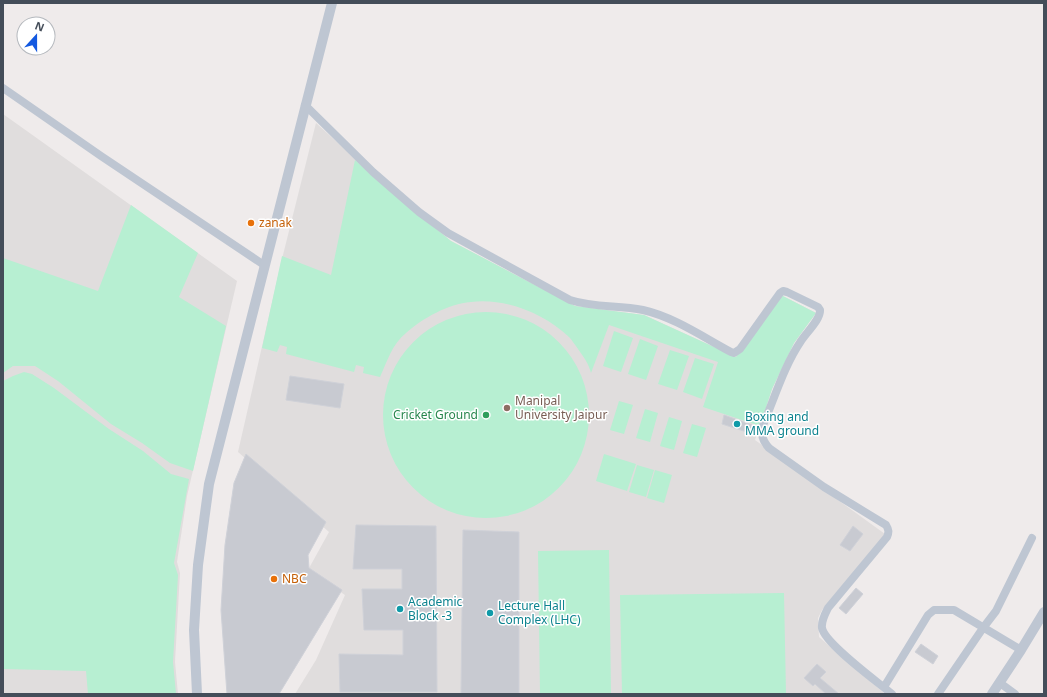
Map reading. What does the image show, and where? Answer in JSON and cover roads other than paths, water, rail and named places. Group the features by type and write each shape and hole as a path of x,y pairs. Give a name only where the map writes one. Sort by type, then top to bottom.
{"street":[{"path":"197,694 194,630 198,565 207,491 332,3"},
{"path":"3,88 101,156 264,265"},
{"path":"305,105 373,172 419,212 448,233 570,300 592,306 628,308 644,311 670,319 734,353 740,349 780,293 783,291 818,307 820,310 820,317 795,349 763,425 763,441 775,452 824,486 886,525 888,529 886,537 828,608 823,618 822,628 827,638 836,648 892,694"},
{"path":"938,694 983,628 996,612 1032,538"},
{"path":"884,687 928,615 934,610 954,610 1021,650"},
{"path":"992,694 1044,612"},
{"path":"1000,683 1015,694"}],"place":[{"name":"zanak","path":"251,223"},
{"name":"Manipal University Jaipur","path":"507,408"},
{"name":"Cricket Ground","path":"486,415"},
{"name":"Boxing and MMA ground","path":"737,424"},
{"name":"NBC","path":"274,579"},
{"name":"Academic Block -3","path":"400,609"},
{"name":"Lecture Hall Complex (LHC)","path":"490,613"}]}
